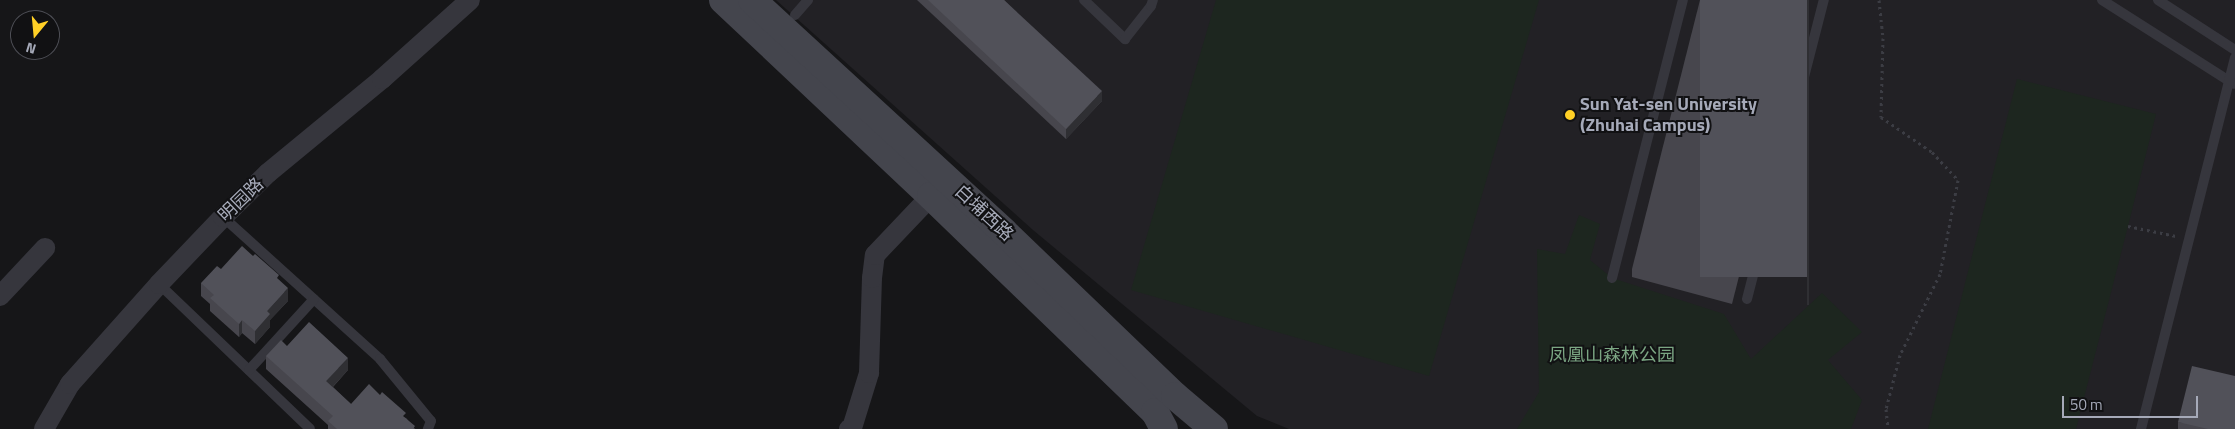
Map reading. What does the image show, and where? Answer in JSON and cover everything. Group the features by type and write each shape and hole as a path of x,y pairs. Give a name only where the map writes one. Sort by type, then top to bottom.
{"main road":[{"name":"白埔西路","path":"722,0 931,196 1155,412 1164,429"},
{"name":"白埔西路","path":"752,0 1004,232 1175,396 1214,429"}],"street":[{"name":"明园路","path":"44,429 70,384 159,284 223,217 268,173 382,79 470,0"},
{"path":"849,429 852,428 869,373 872,278 875,255 931,196"},
{"path":"0,296 45,248"}],"lane":[{"path":"795,15 808,0"},
{"path":"1084,0 1125,39 1151,6 1153,0"},
{"path":"1612,278 1683,0"},
{"path":"1748,299 1824,0"},
{"path":"2102,0 2232,83"},
{"path":"2158,0 2235,50"},
{"path":"2141,429 2189,239 2232,83 2235,58"},
{"path":"223,217 380,359 431,421 428,429"},
{"path":"159,284 310,429"},
{"path":"249,370 314,299"}],"path":[{"path":"1879,0 1883,38 1881,118 1932,152 1958,180 1940,274 1900,355 1886,409 1888,429"},
{"path":"2128,226 2189,239"}],"shaded area":[{"name":"Sun Yat-sen University (Zhuhai Campus)","path":"776,0 2235,0 2235,429 1289,429 1257,416 1033,230"}],"green space":[{"path":"1216,0 1539,0 1429,376 1131,290"},
{"path":"2017,79 2156,114 2128,226 2076,429 1928,429"},
{"name":"凤凰山森林公园","path":"1579,215 1600,224 1590,260 1612,278 1724,314 1751,359 1822,293 1862,332 1828,360 1862,400 1851,429 1517,429 1539,392 1537,249 1565,254"}],"building":[{"path":"928,0 1004,0 1102,91 1066,129"},
{"path":"1700,0 1807,0 1807,277 1700,277"},
{"path":"242,246 253,256 255,254 279,275 277,278 288,288 267,311 270,314 255,331 242,320 239,324 210,298 214,295 201,283 217,266 221,269"},
{"path":"309,322 348,358 326,381 351,404 369,384 380,395 382,392 406,413 403,416 415,426 413,429 337,429 328,421 333,416 266,356 281,340 287,346"},
{"path":"2192,366 2235,376 2235,429 2208,429 2178,422"}],"place":[{"name":"Sun Yat-sen University (Zhuhai Campus)","path":"1570,115"}]}
